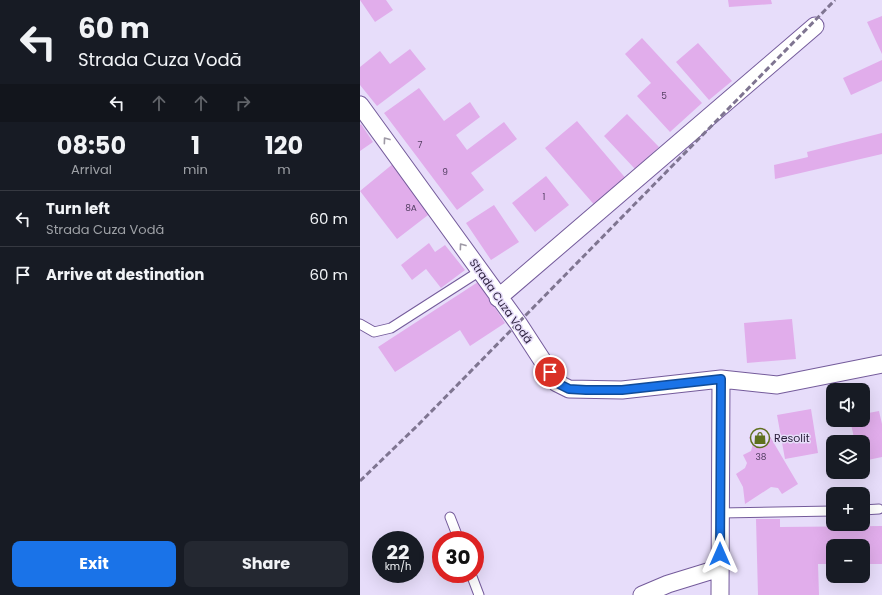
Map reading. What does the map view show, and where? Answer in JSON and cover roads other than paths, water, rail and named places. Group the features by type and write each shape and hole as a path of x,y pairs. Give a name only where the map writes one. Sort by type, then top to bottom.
{"street":[{"path":"498,298 815,26"},
{"name":"Strada Cuza Vodă","path":"360,105 480,271 557,383 569,389 622,390 721,379 777,385 882,364"},
{"path":"720,595 721,379"},
{"path":"642,595 668,584 720,568"}],"lane":[{"path":"360,324 374,332 392,328 480,271"},
{"path":"870,510 878,510"},
{"path":"720,513 826,511"},
{"path":"450,517 455,531"},
{"path":"474,583 479,595"}],"railway":[{"path":"360,481 419,424 835,0"}],"place":[{"name":"Resolit","path":"760,438"}]}
